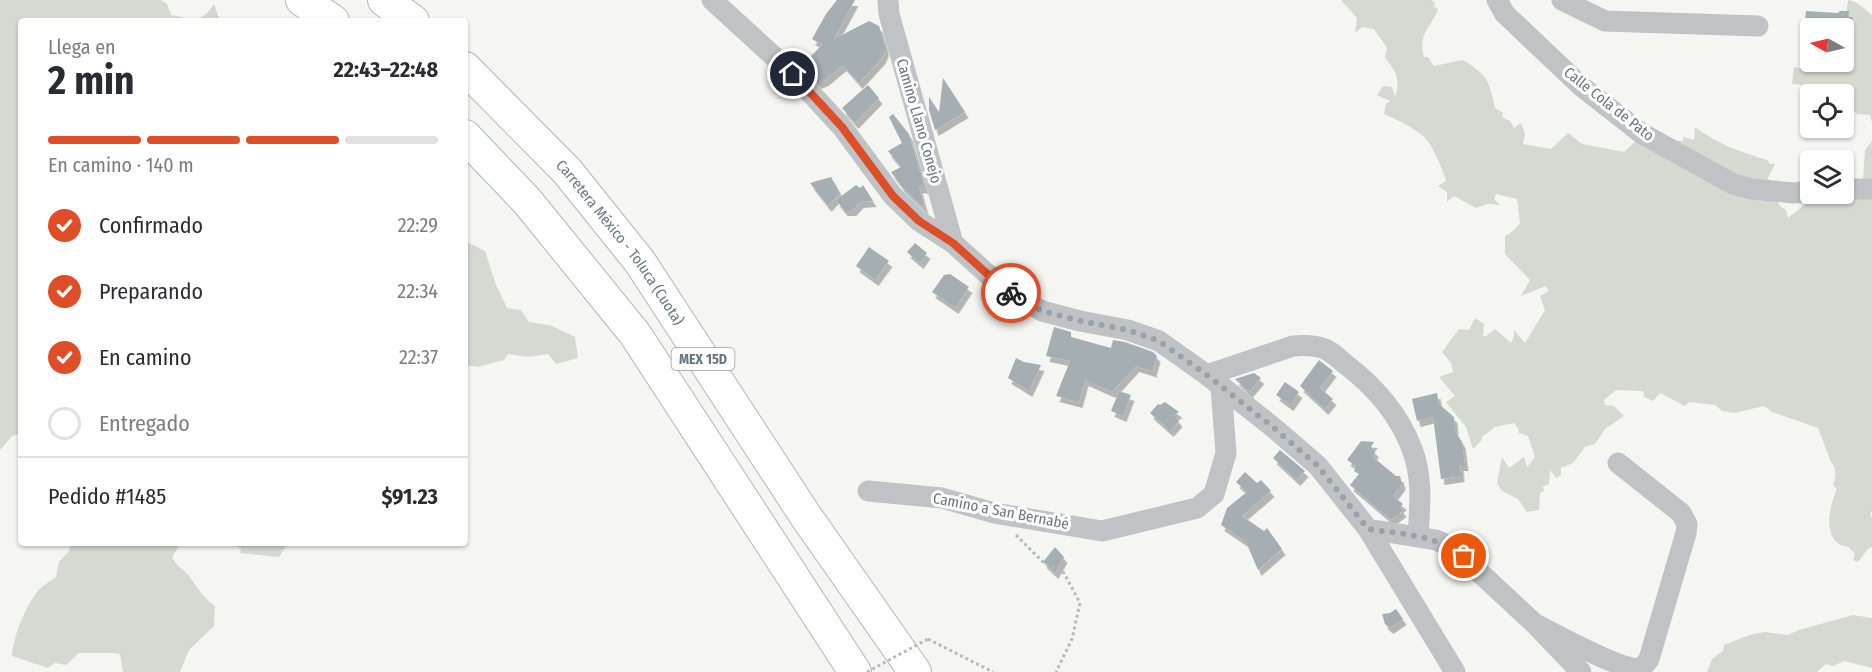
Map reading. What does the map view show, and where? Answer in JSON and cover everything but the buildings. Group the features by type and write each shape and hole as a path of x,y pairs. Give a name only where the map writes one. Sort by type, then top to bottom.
{"highway":[{"path":"302,0 329,18"},
{"path":"384,0 409,18"},
{"name":"Carretera México - Toluca (Cuota)","path":"468,71 567,171 640,262 805,515 915,672"},
{"name":"MEX 15D","path":"468,139 527,201 635,334 855,672"}],"street":[{"path":"712,0 785,66 842,127 893,196 919,221 953,243 1004,289 1042,311 1128,330 1159,341 1274,428 1318,466 1368,529 1455,672"},
{"name":"Camino Llano Conejo","path":"888,0 889,14 953,243"},
{"name":"Calle Cola de Pato","path":"1497,0 1505,14 1581,86 1641,133 1733,184 1752,189 1800,192"},
{"path":"1562,0 1605,21 1758,26"},
{"path":"1854,189 1872,189"},
{"path":"1214,381 1293,346 1302,345 1327,350 1348,366 1386,402 1412,449 1420,493 1418,536"},
{"name":"Camino a San Bernabé","path":"868,491 942,498 994,513 1102,531 1197,508 1214,494 1226,453 1214,381"},
{"path":"1535,624 1633,670 1644,666 1649,658 1687,524 1681,513 1618,463"},
{"path":"1368,529 1436,540 1453,548 1535,624 1581,672"}],"path":[{"path":"994,513 1044,563 1064,573 1080,603 1072,639 1056,672"},
{"path":"867,672 928,639 993,672"}],"shaded area":[{"path":"0,0 161,0 167,4 171,15 186,18 18,18 18,435 12,436 0,450"},
{"path":"1341,0 1431,0 1438,10 1423,37 1424,57 1428,57 1434,66 1463,60 1478,70 1491,91 1495,108 1503,113 1502,117 1510,121 1514,128 1521,123 1525,134 1523,144 1551,149 1568,133 1582,144 1624,152 1638,139 1683,141 1683,137 1694,140 1695,127 1721,143 1767,160 1770,164 1775,164 1765,184 1781,207 1786,210 1788,218 1805,204 1854,204 1854,185 1863,179 1865,150 1872,141 1872,511 1870,514 1872,547 1858,562 1853,560 1855,554 1852,550 1839,544 1831,533 1830,510 1837,489 1833,485 1835,470 1818,428 1772,412 1764,406 1734,413 1722,411 1715,405 1689,402 1685,406 1660,393 1653,401 1644,397 1643,391 1616,390 1604,400 1605,405 1614,406 1624,416 1605,429 1595,444 1585,447 1573,463 1561,468 1561,475 1556,478 1550,470 1549,484 1542,487 1545,490 1540,493 1539,510 1527,512 1518,499 1502,491 1497,483 1502,457 1509,468 1524,457 1527,467 1535,457 1528,436 1519,433 1514,423 1495,427 1482,437 1473,449 1466,427 1446,402 1455,396 1439,377 1453,372 1451,363 1442,352 1459,329 1469,330 1475,318 1484,324 1483,336 1495,329 1511,343 1514,330 1525,343 1545,310 1540,296 1549,291 1546,286 1521,296 1530,280 1505,254 1505,236 1520,223 1517,199 1496,194 1494,199 1500,205 1488,204 1476,208 1454,196 1447,202 1447,192 1438,186 1446,181 1445,176 1428,142 1421,134 1384,114 1386,104 1390,101 1377,95 1383,86 1392,87 1395,97 1398,86 1395,72 1385,58 1387,48 1374,29 1362,27 1355,33 1357,18"},
{"path":"1848,0 1858,4 1872,15 1872,123 1870,115 1854,112 1854,84 1792,84 1794,67 1800,68 1800,72 1854,72 1854,18 1846,18"},
{"path":"214,4 219,18 200,18 209,11"},
{"path":"468,242 485,251 496,285 507,308 521,310 529,322 550,325 575,337 578,358 556,364 548,354 528,357 508,354 504,360 478,367 468,365"},
{"path":"70,546 178,546 172,558 215,606 214,626 189,650 180,672 123,672 120,654 112,653 79,653 66,665 55,663 48,668 12,656 17,631 28,606 39,590 56,577 59,562 69,551"},
{"path":"235,546 286,546 279,557 240,553 241,549"},
{"path":"1853,615 1872,618 1872,668 1844,661 1833,666 1826,664 1817,672 1707,672 1712,659 1723,651 1724,645 1749,635 1765,632 1788,635"}],"way so far":[{"path":"1011,293 1042,311 1128,330 1159,341 1207,375 1318,466 1368,529 1436,540 1464,556"}],"route":[{"path":"793,74 842,127 893,196 919,221 953,243 1011,293"}]}
